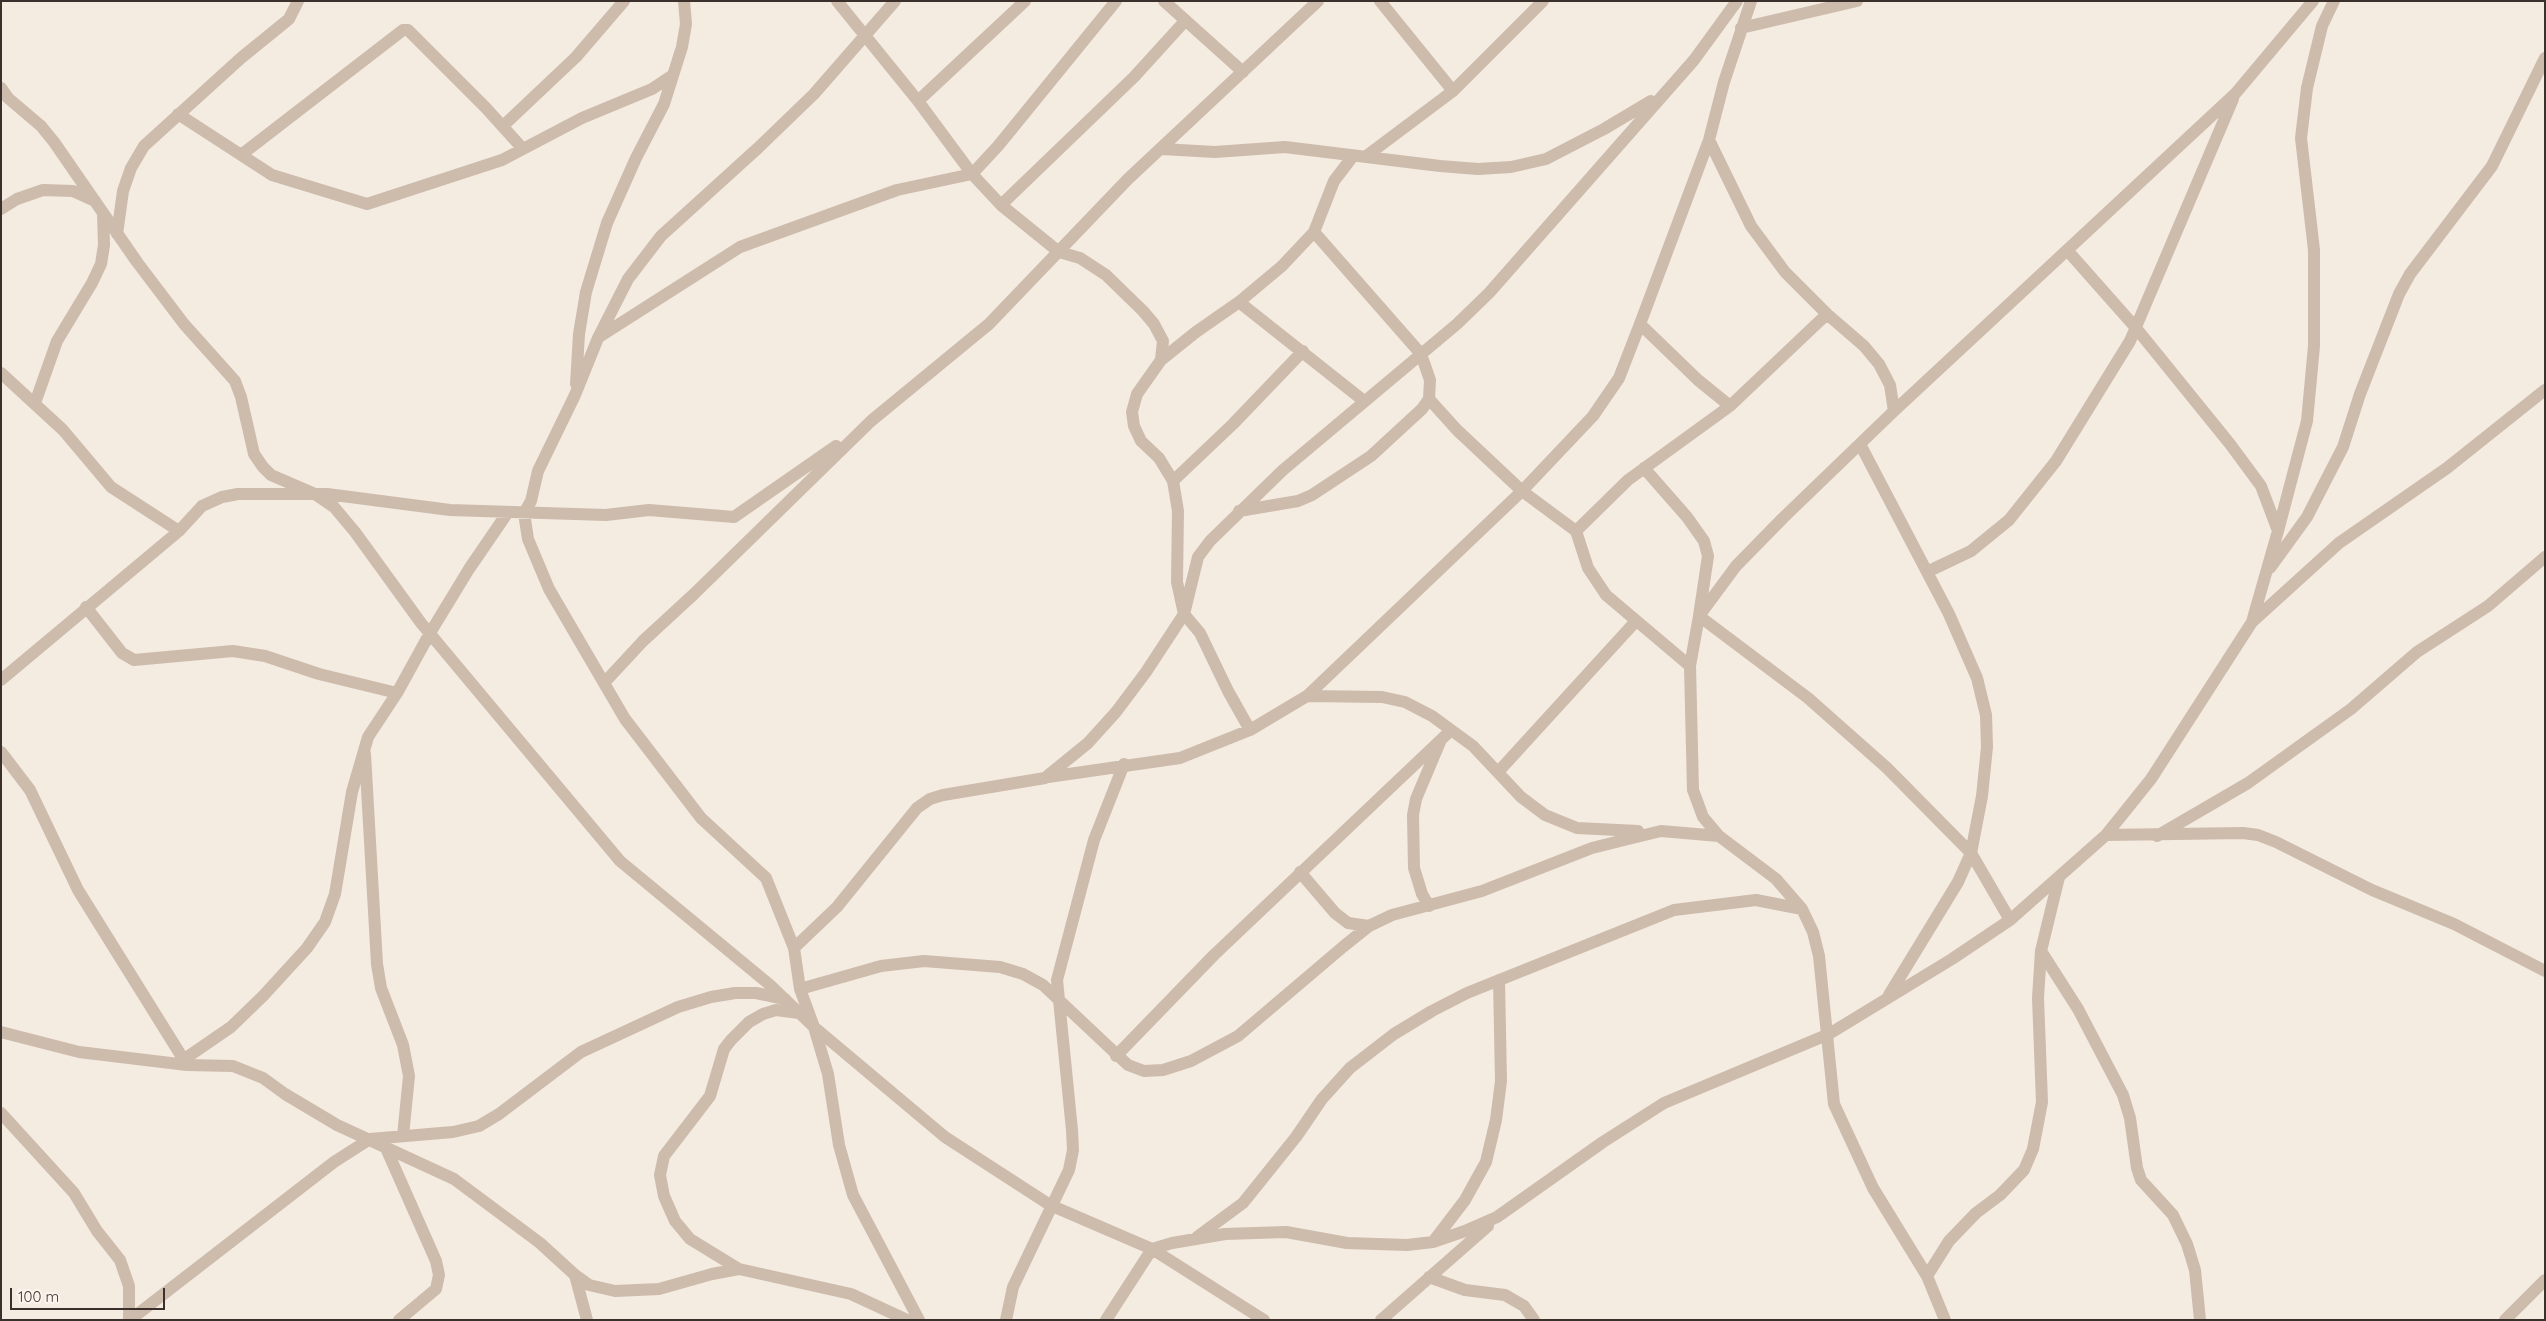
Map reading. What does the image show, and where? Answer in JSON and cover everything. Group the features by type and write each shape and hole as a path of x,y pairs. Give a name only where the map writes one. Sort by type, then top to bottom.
{"street":[{"path":"117,234 124,192 132,168 144,146 178,114 289,19 298,1"},
{"path":"502,126 576,57 624,1"},
{"path":"575,395 579,334 586,292 607,223 636,158 664,104 682,47 686,24 684,1"},
{"path":"836,1 918,101 972,174 1001,205 1059,252 1080,258 1106,275 1143,311 1154,324 1163,341 1161,360"},
{"path":"895,1 807,101 661,236 628,279 598,338 575,395 538,471 531,501 524,512 528,539 550,589 625,719 701,818 766,878 794,948 800,989 828,1074 839,1145 853,1195 919,1320"},
{"path":"918,101 1025,1"},
{"path":"598,338 740,248 897,190 972,174 998,146 1116,1"},
{"path":"1164,1 1243,72"},
{"path":"1,680 179,531 202,506 222,497 238,494 316,494 450,510 606,514 649,510 734,517 871,421 989,324 1128,179 1318,1"},
{"path":"1380,1 1453,91"},
{"path":"1250,730 1228,691 1200,633 1184,614 1177,582 1178,511 1173,481 1159,458 1141,441 1134,426 1132,412 1137,394 1161,360 1196,332 1239,302 1282,266 1314,232 1334,181 1359,157 1453,91 1543,1"},
{"path":"1045,778 1088,743 1116,712 1146,672 1184,614 1198,557 1210,541 1283,470 1422,354 1489,292 1694,60 1737,1"},
{"path":"794,948 837,907 917,808 930,800 943,795 1124,764 1180,758 1250,730 1307,696 1522,491 1593,416 1618,378 1709,140 1741,28 1751,1"},
{"path":"1741,28 1857,1"},
{"path":"1699,616 1736,566 1860,444 2235,94 2313,1"},
{"path":"2252,622 2307,421 2314,346 2314,250 2301,138 2307,88 2322,26 2334,1"},
{"path":"1001,205 1134,77 1186,21"},
{"path":"241,155 403,30 408,30 414,34 523,149"},
{"path":"2265,576 2307,517 2344,447 2360,394 2399,294 2410,274 2492,166 2545,58"},
{"path":"178,114 272,175 367,204 459,175 523,149 582,118 652,89 673,75"},
{"path":"1,88 8,98 45,131 117,234 184,324 235,381 241,397 254,454 263,467 271,475 316,494 343,517 430,633 620,861 724,945 814,1027 945,1137 1050,1205 1152,1249 1264,1320"},
{"path":"1162,149 1215,152 1285,147 1440,166 1478,169 1511,167 1546,159 1604,129 1662,94"},
{"path":"1929,571 1971,551 2009,520 2056,462 2130,341 2235,94"},
{"path":"1709,140 1752,226 1786,272 1827,314 1864,346 1879,364 1890,386 1894,411"},
{"path":"1,209 17,198 43,190 73,191 99,206"},
{"path":"36,402 57,341 92,283 101,264 104,245 99,206"},
{"path":"1239,511 1298,501 1312,495 1371,456 1422,409 1429,399 1430,380 1422,354 1314,232"},
{"path":"2067,250 2136,328 2230,444 2260,486 2278,531"},
{"path":"1239,302 1303,351 1364,402"},
{"path":"1576,531 1594,512 1644,468 1730,406 1827,314"},
{"path":"1640,324 1698,380 1730,406"},
{"path":"1173,481 1233,424 1303,351"},
{"path":"1,373 36,402 81,450 111,487 179,531"},
{"path":"1381,1320 1497,1217 1603,1142 1664,1103 1829,1034 1952,959 2010,920 2106,835 2151,780 2252,622 2339,543 2447,468 2545,390"},
{"path":"1429,399 1457,430 1522,491 1576,531 1588,568 1596,583 1606,595 1690,666"},
{"path":"604,683 643,641 694,594 871,421"},
{"path":"1860,444 1929,571 1977,678 1986,715 1987,747 1982,796 1971,853 1958,882 1887,997"},
{"path":"1644,468 1688,516 1704,541 1708,556 1690,666 1693,790 1703,817 1719,836 1776,879 1802,909 1812,932 1819,956 1829,1034 1829,1073 1834,1104 1873,1188 1927,1276 1945,1320"},
{"path":"185,1063 231,1027 263,996 307,948 325,922 335,894 352,792 368,737 397,693 430,633 508,512"},
{"path":"2157,836 2248,783 2351,709 2417,652 2488,606 2545,557"},
{"path":"86,607 122,653 134,660 233,651 265,656 319,674 397,693"},
{"path":"1699,616 1808,698 1887,768 1971,853 2010,920"},
{"path":"1499,771 1636,621"},
{"path":"1307,696 1382,697 1405,702 1473,746 1499,771 1521,797 1545,815 1577,828 1617,831 1661,831 1719,836"},
{"path":"1116,1056 1214,955 1444,728"},
{"path":"1429,906 1422,894 1414,868 1413,815 1416,799 1444,728"},
{"path":"365,746 377,964 381,988 403,1045 409,1076 403,1136"},
{"path":"1,752 30,790 78,890 185,1063"},
{"path":"1006,1320 1013,1287 1050,1205 1069,1170 1073,1150 1066,1055 1058,999 1060,963 1094,840 1124,764"},
{"path":"800,989 881,966 924,961 1000,967 1023,974 1043,985 1116,1056 1128,1065 1144,1071 1164,1070 1191,1061 1238,1036 1369,926 1392,915 1482,891 1592,848 1661,831"},
{"path":"2106,835 2157,836 2243,833 2276,842 2372,890 2454,924 2545,971"},
{"path":"1300,872 1335,913 1348,923 1369,926"},
{"path":"1927,1276 1949,1241 1976,1213 2000,1195 2024,1170 2033,1149 2042,1102 2038,998 2041,951 2059,878"},
{"path":"1192,1240 1243,1203 1296,1137 1322,1099 1350,1068 1394,1034 1432,1011 1468,992 1674,910 1756,900 1802,909"},
{"path":"2041,951 2078,1009 2123,1095 2130,1118 2137,1168 2141,1180 2174,1215 2187,1244 2195,1270 2200,1320"},
{"path":"1433,1242 1465,1200 1486,1162 1496,1120 1501,1081 1499,980"},
{"path":"129,1320 334,1162 370,1138 453,1132 479,1126 499,1114 580,1052 678,1007 711,997 735,993 756,993 785,999"},
{"path":"739,1269 690,1239 675,1221 664,1196 660,1175 664,1156 710,1096 720,1059 731,1040 749,1022 763,1014 776,1010 799,1013"},
{"path":"1,1032 79,1052 233,1066 263,1078 285,1094 337,1125 370,1138 386,1148 454,1179 540,1243 574,1275 589,1285 615,1291 659,1289 712,1274 739,1269 774,1275 851,1294 907,1320"},
{"path":"1,1113 74,1193 97,1231 120,1260 129,1286 129,1320"},
{"path":"386,1148 436,1261 439,1275 436,1288 399,1320"},
{"path":"1106,1320 1152,1249 1225,1234 1286,1232 1347,1243 1407,1245 1433,1242 1465,1232 1497,1217"},
{"path":"574,1275 587,1320"},
{"path":"1429,1277 1465,1290 1505,1295 1524,1306 1534,1320"},
{"path":"2506,1320 2545,1280"}]}
